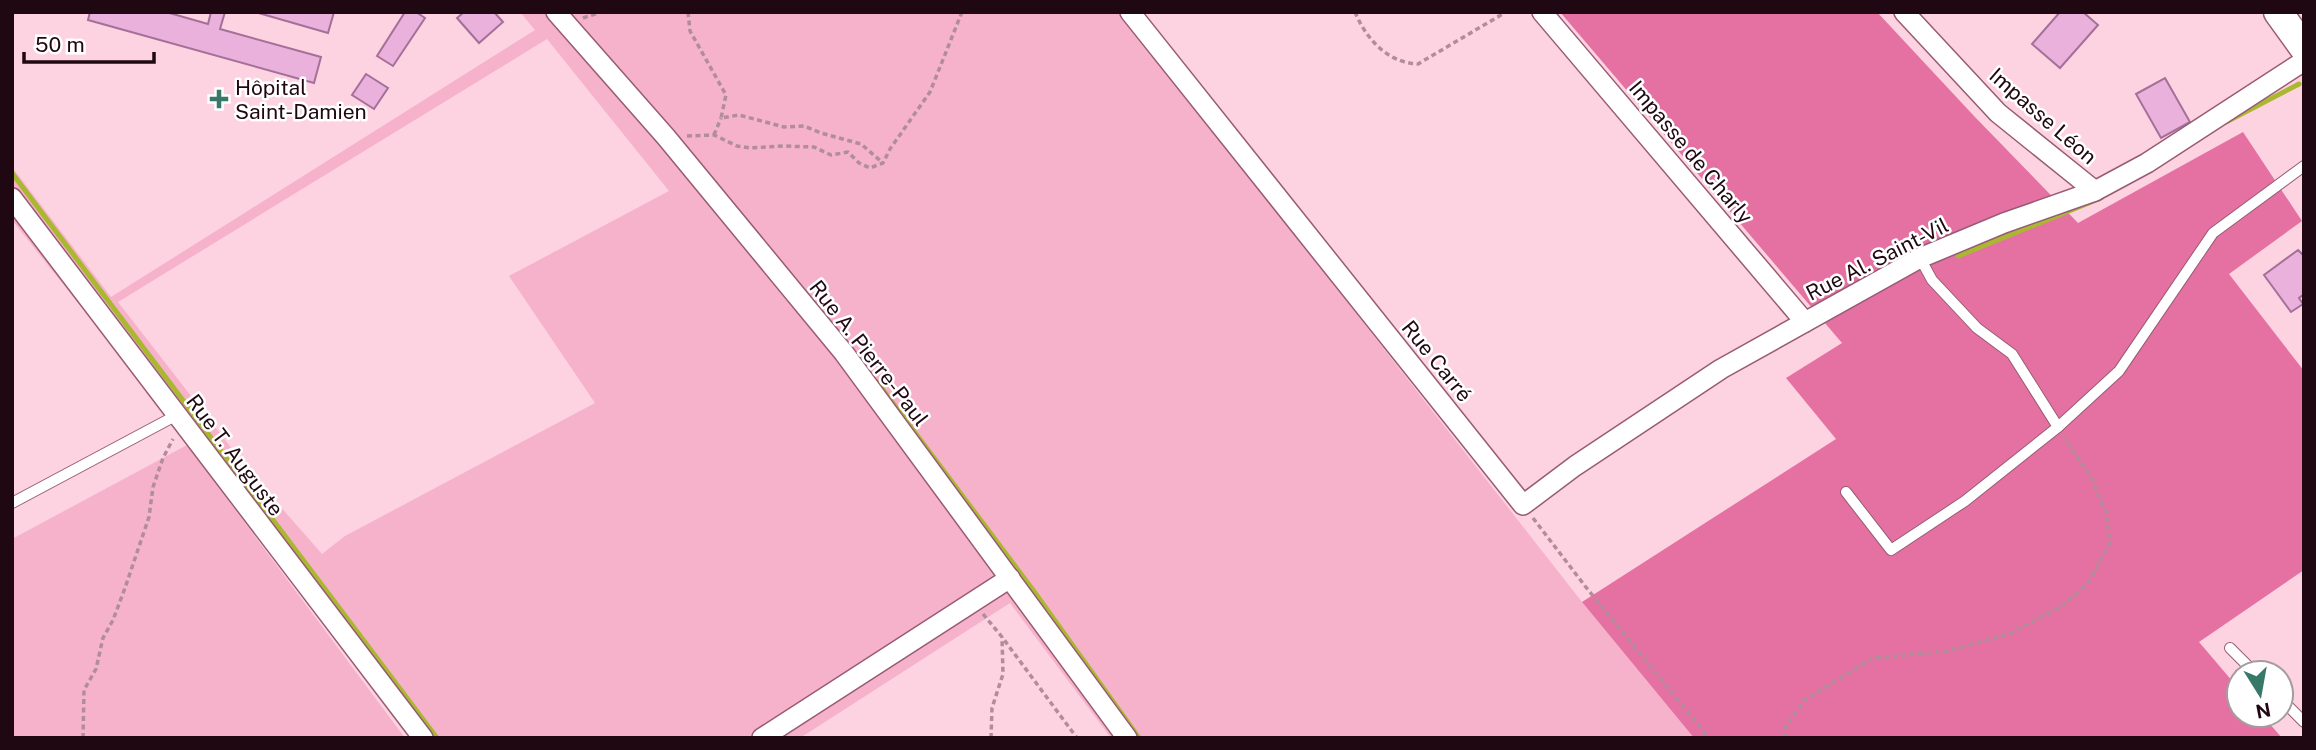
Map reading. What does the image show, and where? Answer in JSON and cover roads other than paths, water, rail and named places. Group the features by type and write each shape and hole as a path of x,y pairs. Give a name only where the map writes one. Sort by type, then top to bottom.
{"main road":[{"path":"2278,12 2304,48"}],"street":[{"name":"Rue A. Pierre-Paul","path":"556,12 666,137 844,354 1127,738"},
{"name":"Impasse de Charly","path":"1542,12 1805,321"},
{"name":"Impasse Léon","path":"1904,12 1998,113 2095,191"},
{"name":"Rue Carré","path":"1132,13 1523,505"},
{"name":"Rue Al. Saint-Vil","path":"1523,505 1575,466 1721,369 1805,321 1920,258 2004,223 2095,191 2147,163 2304,61"},
{"name":"Rue T. Auguste","path":"12,198 423,738"},
{"path":"762,738 1010,578"}],"lane":[{"path":"1846,492 1891,550 1965,500 2057,426 2119,371 2213,233 2304,166"},
{"path":"1920,258 1932,280 1977,328 2012,354 2057,426"},
{"path":"12,503 179,419"},
{"path":"2230,648 2241,659"}],"waterway":[{"path":"2226,122 2299,84"},
{"path":"12,173 437,738"},
{"path":"1958,256 2101,198"},
{"path":"877,382 1033,590 1139,738"}],"place":[{"name":"Hôpital Saint-Damien","path":"219,99"}]}
